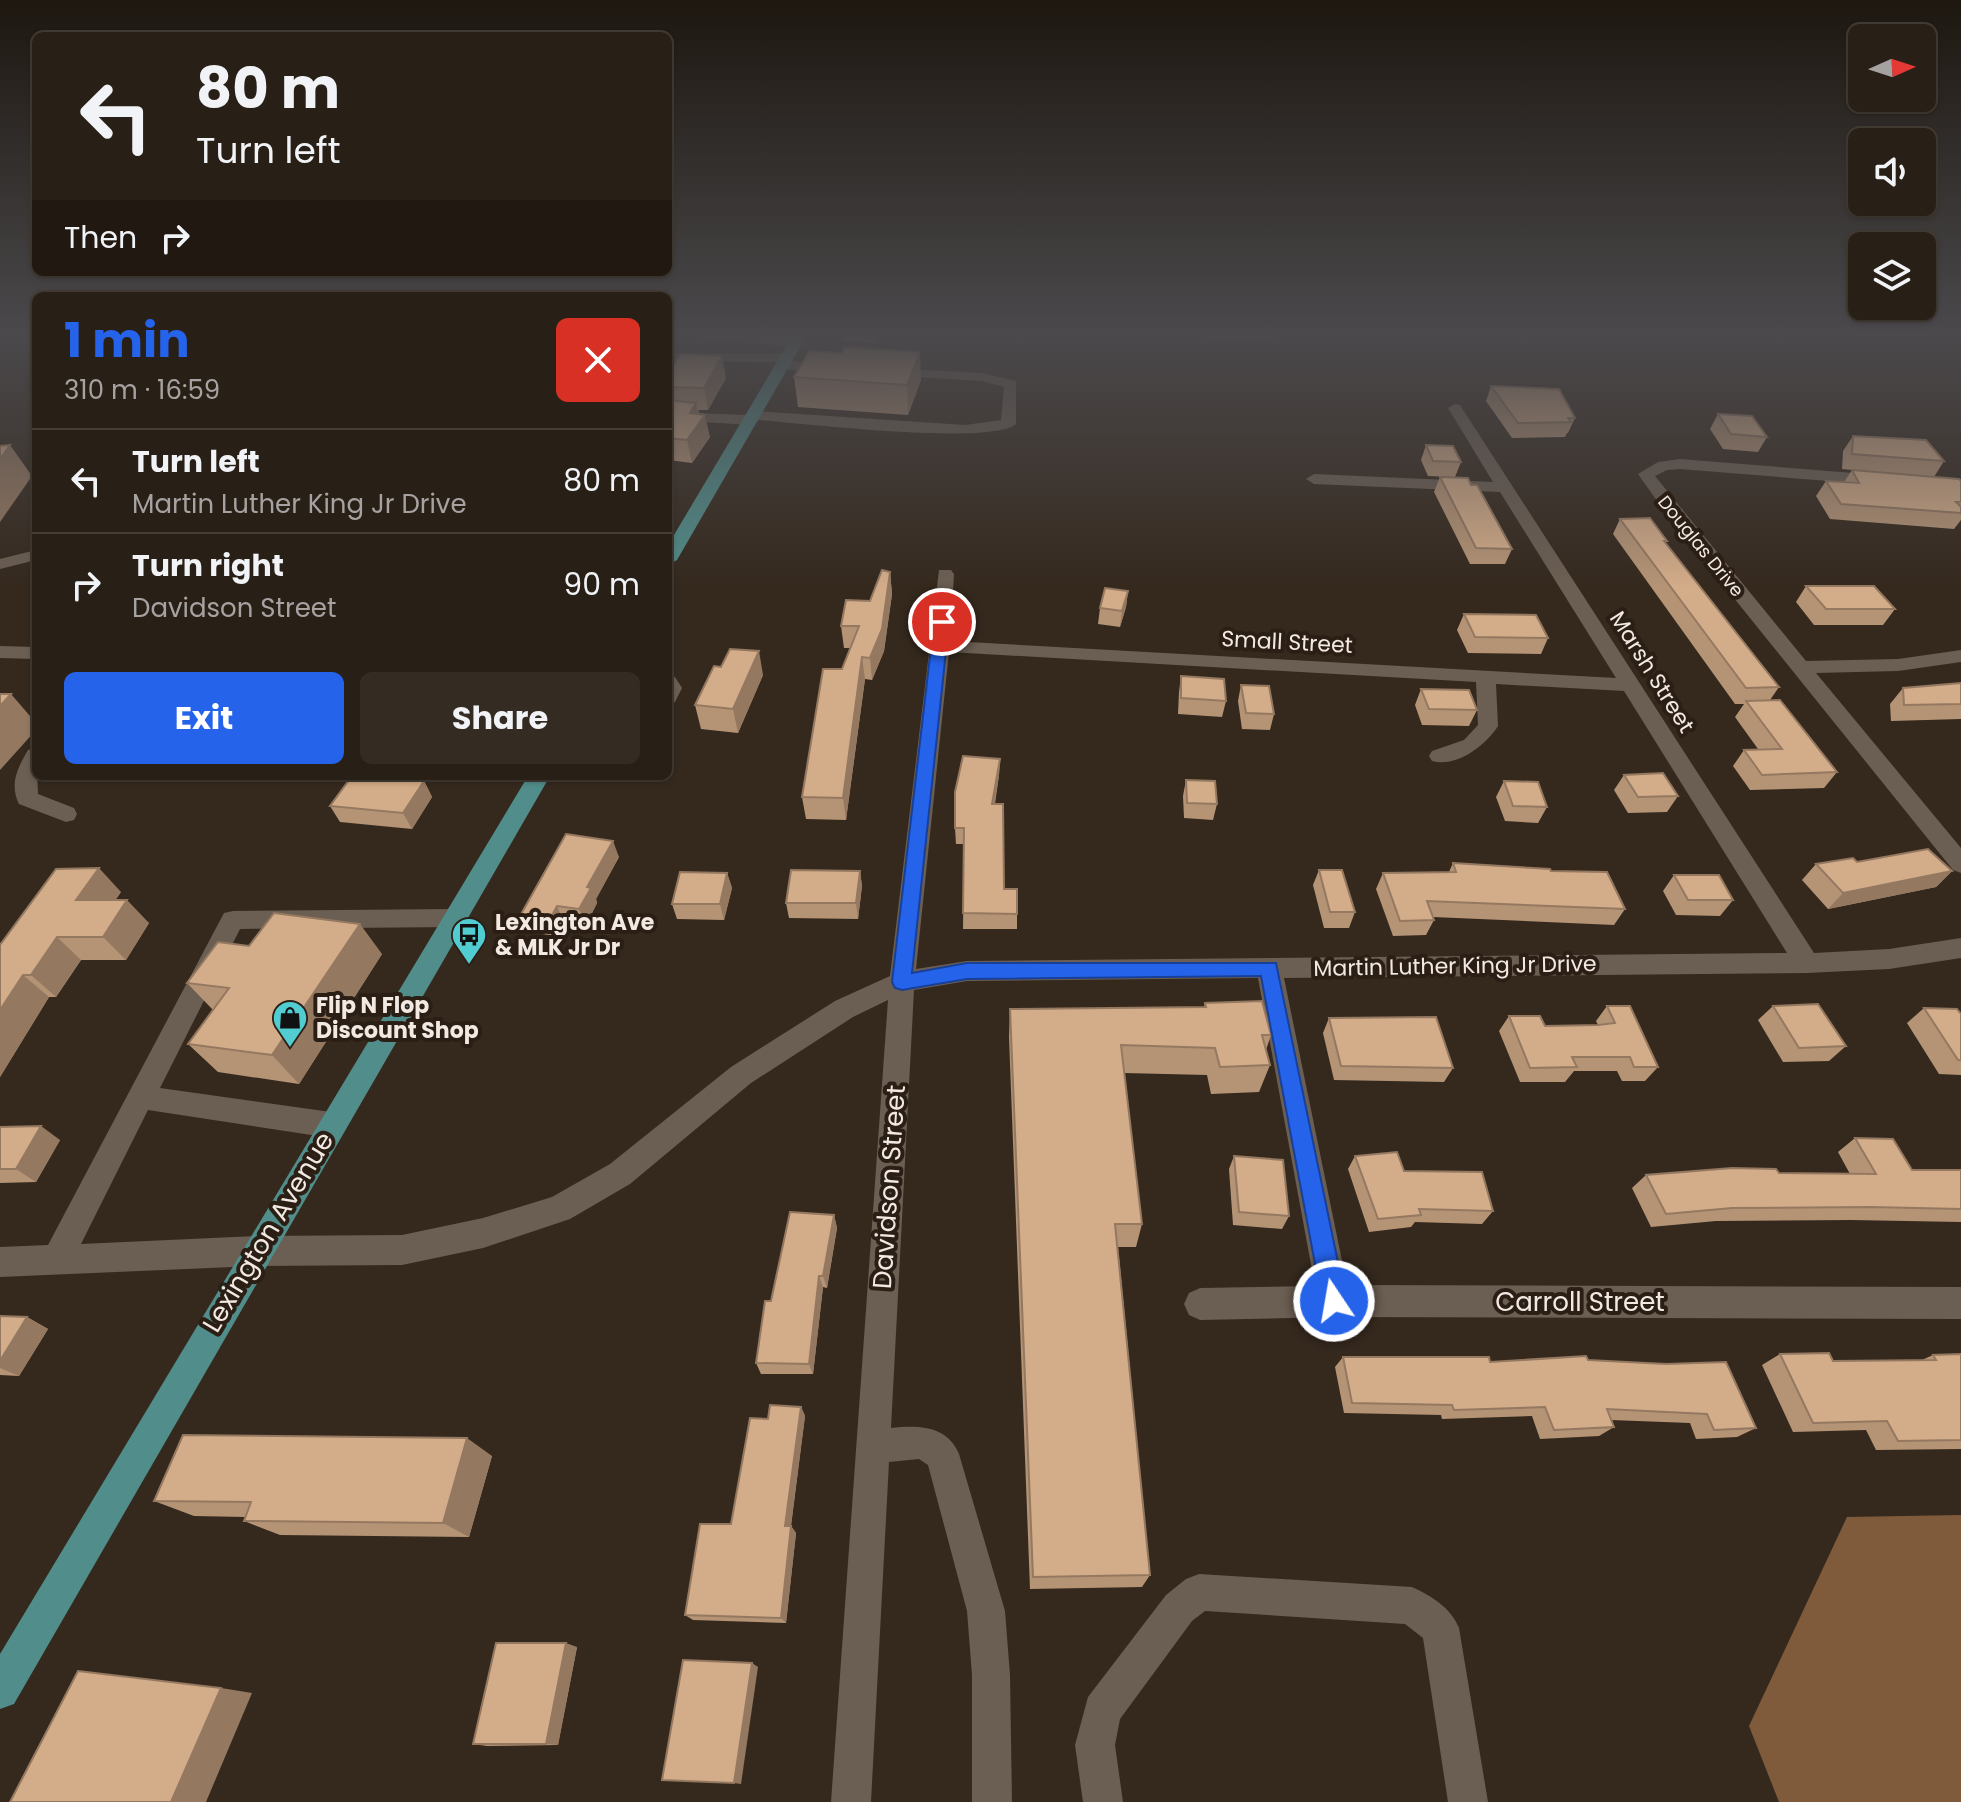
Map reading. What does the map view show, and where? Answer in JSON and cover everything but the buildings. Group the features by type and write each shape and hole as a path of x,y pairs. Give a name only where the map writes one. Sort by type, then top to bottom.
{"main road":[{"path":"672,553 752,419"},
{"name":"Lexington Avenue","path":"0,1690 256,1251 537,780"}],"street":[{"path":"772,419 965,430 1008,424 1008,419"},
{"name":"Marsh Street","path":"1462,419 1807,963"},
{"name":"Douglas Drive","path":"1892,481 1680,464 1652,468 1646,474 1961,864"},
{"path":"1314,479 1506,487"},
{"path":"0,564 32,556"},
{"name":"Davidson Street","path":"851,1802 902,982 940,646 945,574"},
{"name":"Small Street","path":"940,646 1632,685"},
{"path":"0,652 32,653"},
{"path":"1799,667 1898,665 1961,656"},
{"path":"1440,756 1471,745 1488,726 1486,677"},
{"path":"32,763 25,777 27,798 66,814"},
{"path":"56,1260 233,920 455,918"},
{"name":"Martin Luther King Jr Drive","path":"0,1262 256,1251 402,1250 483,1233 559,1209 620,1174 741,1075 844,1009 902,982 967,971 1807,963 1889,959 1961,948"},
{"path":"1269,968 1334,1301"},
{"path":"141,1097 331,1125"},
{"name":"Carroll Street","path":"1200,1304 1334,1301 1961,1303"},
{"path":"873,1447 922,1442 942,1454 986,1611 991,1675 992,1802"},
{"path":"1103,1802 1095,1745 1102,1711 1179,1608 1199,1592 1412,1606 1440,1628 1468,1802"}],"shaded area":[{"path":"1961,1515 1961,1802 1779,1802 1749,1726 1847,1517"}],"place":[{"name":"Lexington Ave & MLK Jr Dr","path":"469,966"},
{"name":"Flip N Flop Discount Shop","path":"290,1049"}],"route":[{"path":"942,622 902,982 967,971 1269,968 1334,1301"}]}
